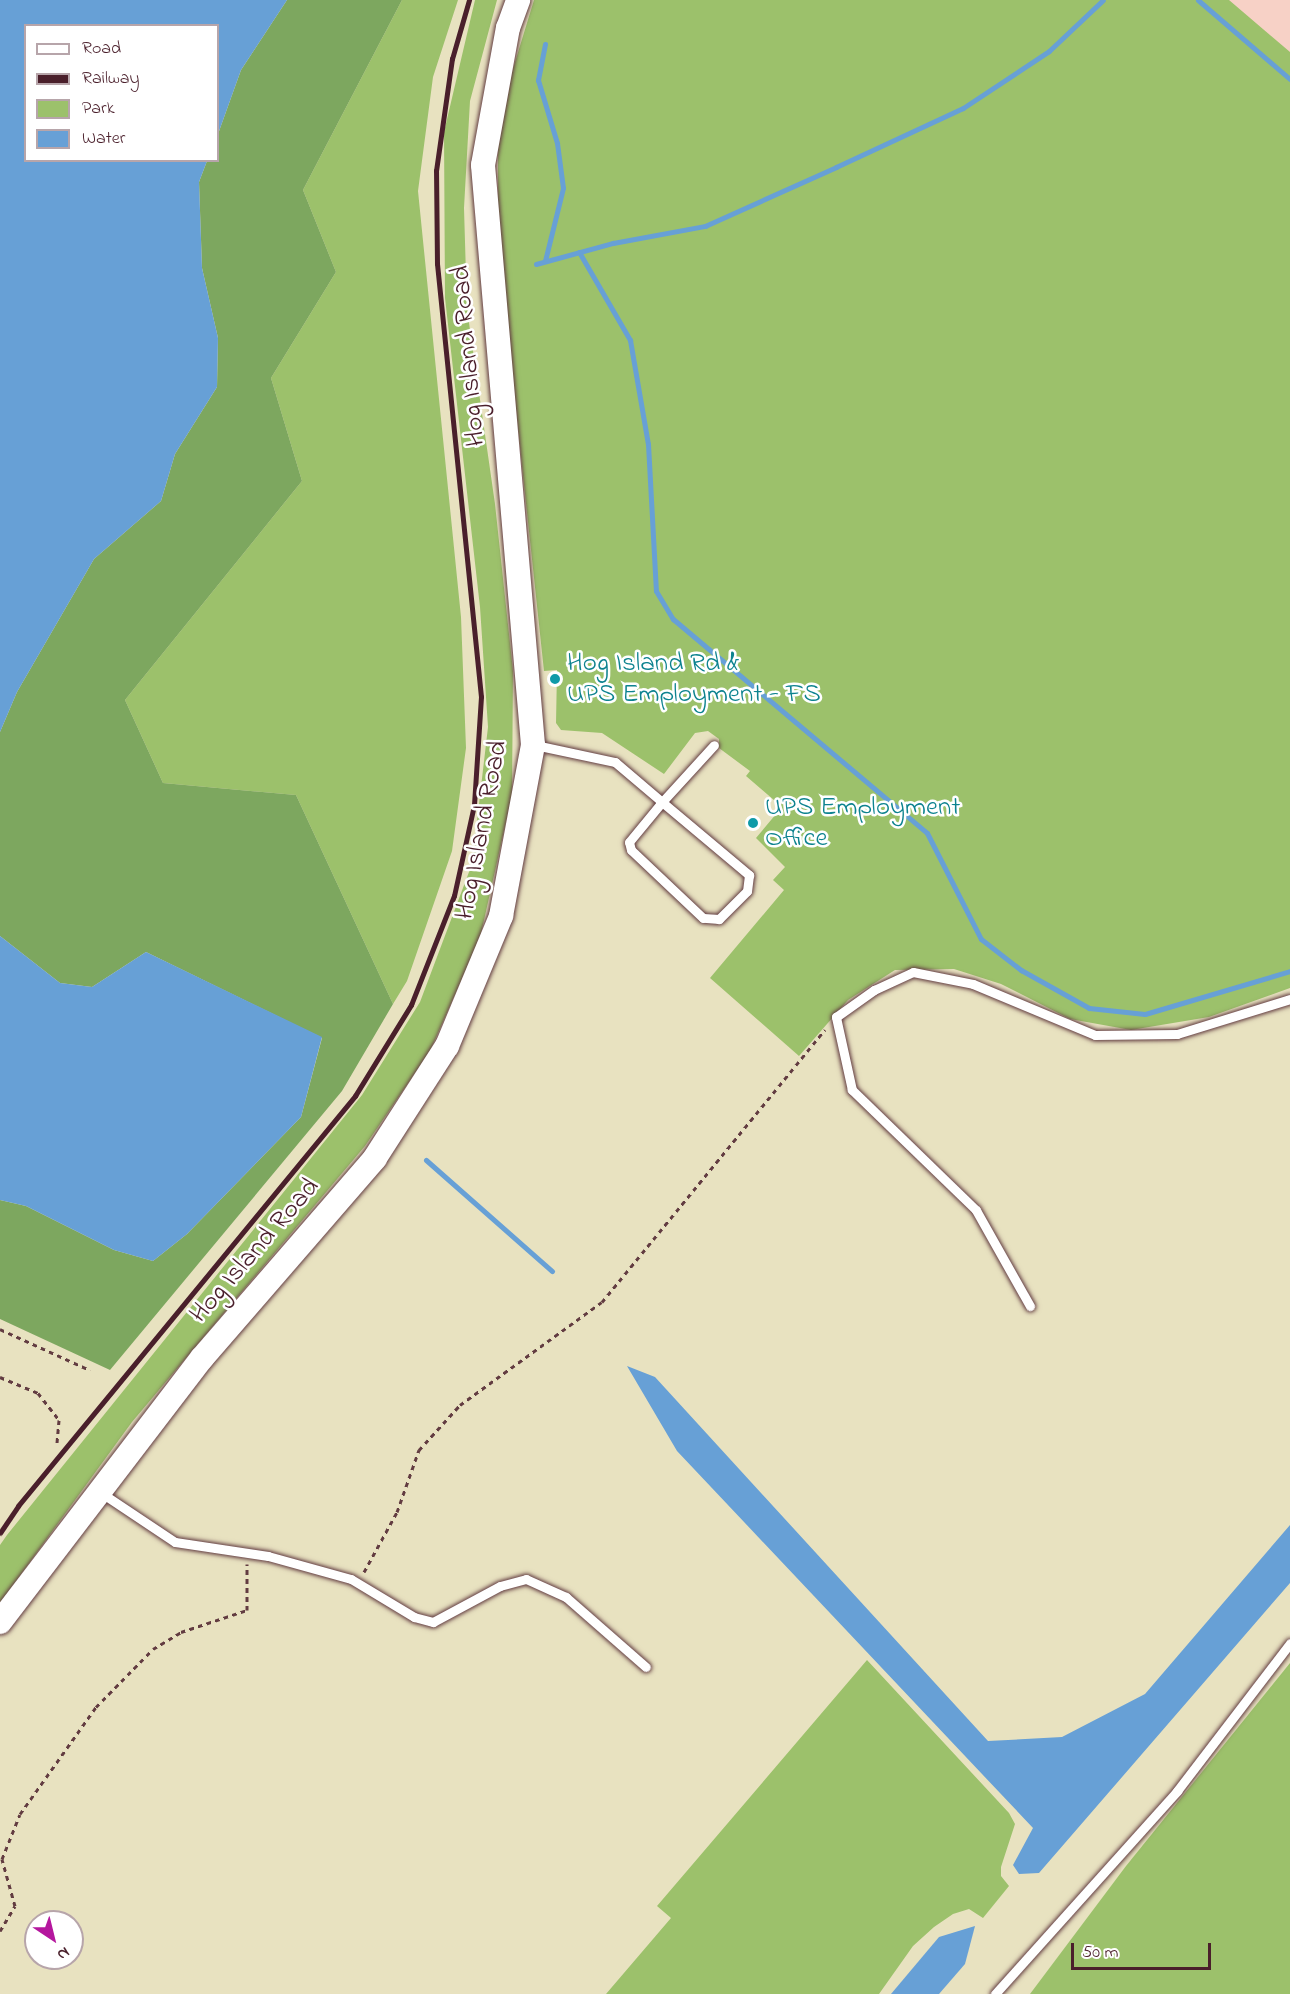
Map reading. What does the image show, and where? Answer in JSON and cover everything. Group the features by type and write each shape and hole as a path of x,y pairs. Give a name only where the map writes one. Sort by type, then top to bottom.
{"street":[{"name":"Hog Island Road","path":"0,1622 202,1358 375,1158 447,1046 501,916 532,745 483,165 508,28 518,0"}],"lane":[{"path":"532,745 615,762 662,802 749,875 747,891 719,919 703,918 631,850 629,842 662,802 714,745"},
{"path":"1030,1306 976,1210 852,1090 836,1017 874,990 913,972 973,984 1095,1035 1177,1034 1290,999"},
{"path":"98,1491 176,1542 247,1554 358,1582 414,1617 433,1622 500,1587 526,1580 566,1597 646,1667"},
{"path":"995,1994 1177,1791 1290,1643"}],"path":[{"path":"358,1582 397,1512 419,1450 460,1405 602,1302 836,1017"},
{"path":"0,1329 90,1370"},
{"path":"0,1377 38,1393 59,1420 57,1444"},
{"path":"0,1931 15,1906 2,1859 20,1814 96,1707 153,1649 181,1632 247,1610 247,1554"}],"shaded area":[{"path":"1167,0 1290,0 1290,103"}],"green space":[{"path":"287,0 402,0 303,190 336,272 271,378 302,481 125,700 163,783 296,795 393,1004 342,1091 110,1370 0,1319 0,1200 26,1206 114,1250 153,1261 187,1234 301,1117 322,1038 146,952 92,987 60,983 0,936 0,732 17,692 94,559 161,501 175,454 217,387 218,338 202,268 199,182 207,162 219,162 219,131 241,70"},
{"path":"402,0 458,0 433,77 418,191 461,617 466,748 452,851 407,981 393,1004 296,795 163,783 125,700 302,481 271,378 336,272 303,190"},
{"path":"475,0 497,0 470,101 464,208 467,309 495,504 513,671 512,795 480,938 430,1051 365,1146 132,1422 0,1603 0,1545 7,1535 362,1095 420,1002 472,864 488,727 480,607 445,298 444,132"},
{"path":"534,0 1229,0 1290,52 1290,988 1209,1017 1131,1030 1070,1019 1001,984 954,969 895,970 848,1000 799,1056 710,978 784,890 773,880 785,867 756,838 782,807 746,776 750,771 719,748 719,739 708,731 695,733 664,774 602,733 561,730 556,723 557,670 544,671 498,242 498,149 512,72"},
{"path":"867,1660 1009,1813 1015,1824 1001,1867 1001,1876 1009,1886 983,1918 969,1909 953,1914 934,1927 913,1946 879,1994 606,1994 671,1918 657,1906"},
{"path":"1290,1663 1290,1994 1030,1994 1126,1866"}],"water":[{"path":"0,0 287,0 241,70 219,131 219,24 24,24 24,162 207,162 199,182 202,268 218,338 217,387 175,454 161,501 94,559 17,692 0,732"},
{"path":"0,936 60,983 92,987 146,952 322,1037 301,1117 187,1234 153,1261 114,1250 26,1206 0,1200"},
{"path":"627,1366 655,1377 988,1741 1062,1737 1145,1694 1290,1525 1290,1583 1039,1873 1019,1874 1013,1865 1033,1828 677,1451"},
{"path":"975,1926 965,1964 939,1994 891,1994 939,1937"}],"waterway":[{"path":"536,264 613,243 705,226 963,108 1049,51 1103,0"},
{"path":"1198,0 1290,79"},
{"path":"545,44 538,80 557,143 563,188 545,261"},
{"path":"579,252 630,340 648,444 656,591 673,619 927,833 981,939 1021,970 1089,1008 1145,1014 1290,971"},
{"path":"426,1160 552,1271"}],"railway":[{"path":"0,1533 18,1506 355,1096 411,1005 454,896 474,805 481,697 437,264 436,171 452,59 469,0"}],"place":[{"name":"Hog Island Rd & UPS Employment - FS","path":"555,679"},
{"name":"UPS Employment Office","path":"753,823"}]}
